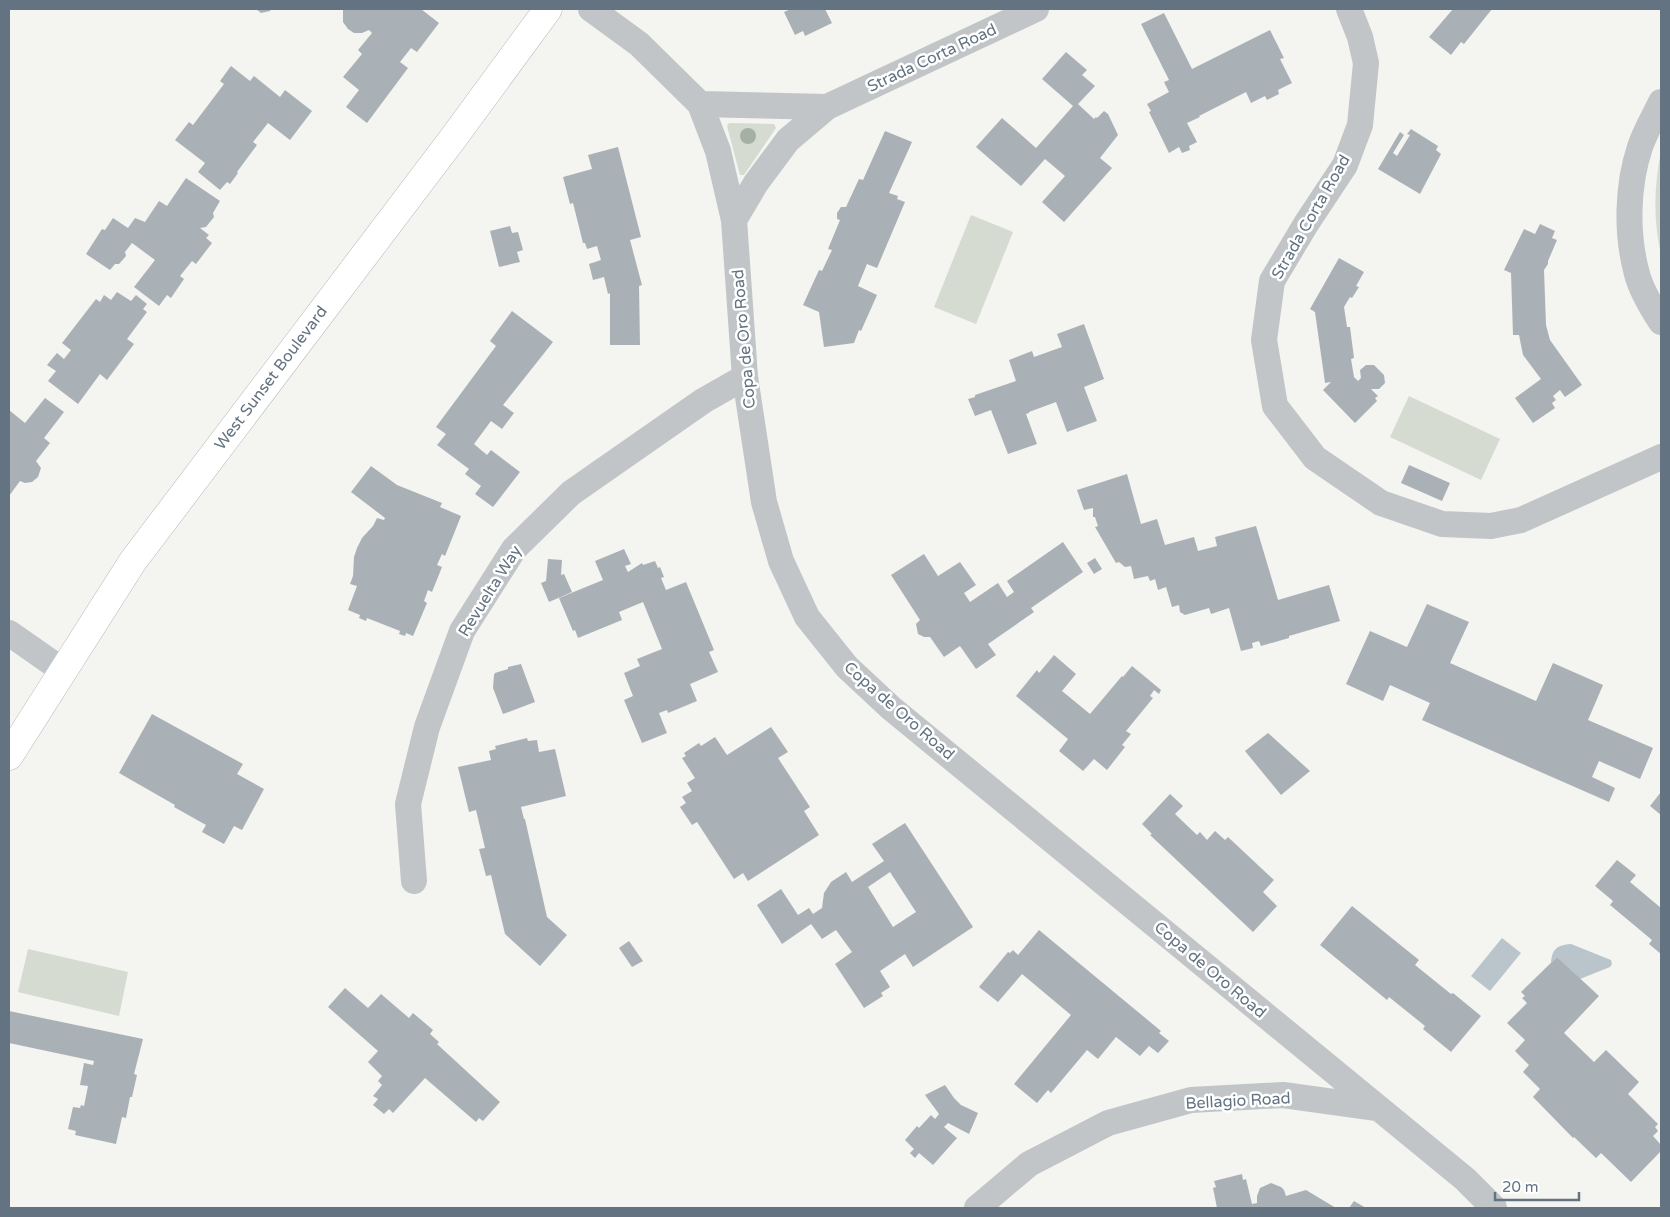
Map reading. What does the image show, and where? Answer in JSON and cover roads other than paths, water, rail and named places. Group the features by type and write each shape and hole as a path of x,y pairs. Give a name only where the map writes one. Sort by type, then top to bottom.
{"main road":[{"name":"West Sunset Boulevard","path":"9,756 133,561 454,137 548,9"}],"street":[{"name":"Copa de Oro Road","path":"592,9 639,44 700,104 718,150 734,220 745,377 764,502 780,561 807,617 847,667 891,708 1465,1179 1494,1208"},
{"name":"Strada Corta Road","path":"734,220 756,182 788,140 827,107 1036,9"},
{"name":"Strada Corta Road","path":"1349,9 1360,37 1366,63 1360,125 1345,165 1306,224 1272,281 1264,340 1275,406 1315,458 1382,503 1442,524 1491,526 1521,520 1661,457"},
{"path":"1661,102 1640,147 1631,189 1630,239 1637,275 1661,322"},
{"name":"Strada Corta Road","path":"700,104 827,107"},
{"name":"Revuelta Way","path":"414,881 408,804 427,727 462,631 514,548 571,494 702,401 745,377"},
{"path":"9,633 62,670"},
{"name":"Bellagio Road","path":"977,1208 1029,1164 1108,1123 1191,1100 1283,1095 1377,1108"}]}
